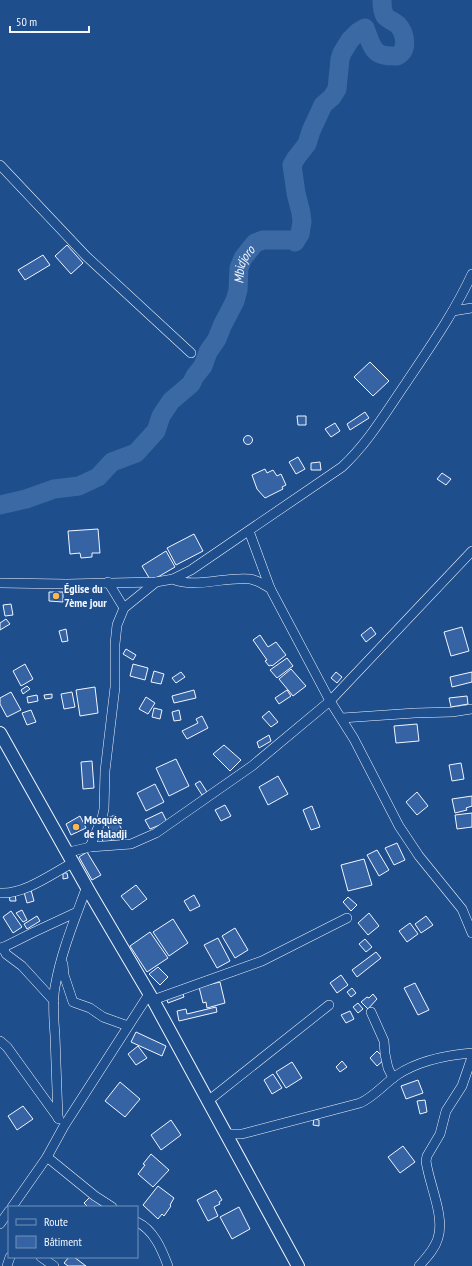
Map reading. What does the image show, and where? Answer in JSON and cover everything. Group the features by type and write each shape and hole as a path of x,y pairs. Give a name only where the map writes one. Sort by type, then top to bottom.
{"street":[{"path":"0,165 86,256 191,353"},
{"path":"0,583 67,584 156,582 173,579 191,570 342,467 357,453 453,311 472,274"},
{"path":"453,311 472,308"},
{"path":"249,531 270,588 330,701 354,739 399,826 423,860 462,909 472,933"},
{"path":"0,893 12,892 29,887 71,857 90,847 131,844 156,833 252,766 330,701 472,551"},
{"path":"173,579 185,582 250,579 260,582 270,588"},
{"path":"108,582 124,608"},
{"path":"90,847 102,818 104,809 105,771 115,687 115,644 117,625 124,608 156,582"},
{"path":"342,718 452,712 472,709"},
{"path":"0,733 151,997 298,1266"},
{"path":"58,1118 54,988 62,954 72,923 87,886"},
{"path":"462,909 472,913"},
{"path":"54,1001 22,966 6,954 2,948 77,912"},
{"path":"13,1206 47,1157 64,1126 128,1026 151,997 262,961 347,918"},
{"path":"62,954 64,975 73,1002 90,1008 103,1017 128,1026"},
{"path":"208,1101 329,1005"},
{"path":"371,1012 384,1042 388,1068 393,1078"},
{"path":"0,1041 7,1047 64,1126"},
{"path":"227,1134 242,1134 360,1103 371,1097 398,1074 425,1062 458,1054 472,1053"},
{"path":"419,1266 434,1248 439,1238 440,1226 438,1211 426,1161 440,1134 446,1111 462,1086 472,1057"},
{"path":"47,1157 95,1196 110,1206"},
{"path":"0,1224 8,1212"},
{"path":"138,1222 153,1235 168,1266"},
{"path":"43,1258 54,1266"}],"building":[{"path":"67,245 83,263 71,274 55,256"},
{"path":"43,255 50,265 25,280 18,270"},
{"path":"370,362 389,381 373,396 354,377"},
{"path":"365,412 369,418 350,430 347,424"},
{"path":"297,416 306,416 306,425 298,425"},
{"path":"335,423 340,431 331,437 325,429"},
{"path":"248,435 253,440 248,445 243,440"},
{"path":"298,457 305,469 296,474 289,462"},
{"path":"320,462 321,470 311,470 311,463"},
{"path":"265,469 267,473 273,470 277,476 281,474 286,485 282,487 283,489 265,498 257,489 252,475"},
{"path":"442,473 451,479 446,485 437,479"},
{"path":"98,529 100,553 92,553 92,557 81,558 80,553 70,554 68,531"},
{"path":"194,534 203,551 176,565 167,548"},
{"path":"166,551 175,567 151,581 142,566"},
{"path":"49,592 63,592 63,602 49,601"},
{"path":"11,604 13,615 5,616 3,605"},
{"path":"6,619 10,624 0,630 0,623"},
{"path":"371,627 376,634 366,642 361,635"},
{"path":"462,627 469,651 451,656 444,632"},
{"path":"66,629 68,641 62,642 59,631"},
{"path":"260,635 268,647 276,642 286,655 272,666 269,666 265,661 267,660 253,640"},
{"path":"126,649 136,655 133,660 123,654"},
{"path":"287,658 293,666 277,678 270,670"},
{"path":"25,664 33,679 21,686 13,671"},
{"path":"133,664 148,668 145,680 130,676"},
{"path":"291,669 306,686 293,696 279,679"},
{"path":"154,671 164,674 161,684 151,682"},
{"path":"181,672 185,677 176,683 172,678"},
{"path":"336,672 342,677 337,683 331,678"},
{"path":"472,672 472,682 452,687 450,677"},
{"path":"27,686 30,689 23,694 21,690"},
{"path":"95,687 98,713 80,716 76,690"},
{"path":"194,690 196,698 174,703 172,696"},
{"path":"287,690 291,696 279,704 275,698"},
{"path":"11,692 21,710 7,717 0,704 0,698"},
{"path":"72,692 75,707 64,709 61,694"},
{"path":"52,694 52,698 45,699 44,695"},
{"path":"37,695 38,701 28,703 27,697"},
{"path":"467,696 468,704 451,707 449,698"},
{"path":"146,697 155,703 148,714 139,709"},
{"path":"154,708 162,710 160,719 152,717"},
{"path":"31,710 36,722 27,725 22,713"},
{"path":"179,710 181,720 174,721 172,712"},
{"path":"269,711 278,722 271,727 262,717"},
{"path":"202,716 208,728 187,739 182,731 198,723 196,719"},
{"path":"417,724 419,741 396,743 394,726"},
{"path":"269,735 271,741 259,748 257,742"},
{"path":"224,745 241,760 230,771 213,754"},
{"path":"176,759 189,786 169,796 156,768"},
{"path":"92,761 94,788 83,789 81,762"},
{"path":"461,763 464,779 452,781 449,765"},
{"path":"278,776 288,794 268,805 259,787"},
{"path":"200,781 207,792 202,795 195,784"},
{"path":"155,784 164,802 146,811 137,793"},
{"path":"417,792 428,806 417,815 406,802"},
{"path":"472,796 472,806 466,808 467,810 455,813 452,799"},
{"path":"225,805 231,816 221,821 215,810"},
{"path":"312,806 320,827 311,830 303,810"},
{"path":"162,812 167,822 150,829 145,820"},
{"path":"472,813 472,827 457,829 455,815"},
{"path":"115,815 126,839 114,841 105,819"},
{"path":"80,816 86,828 71,835 66,824"},
{"path":"101,834 110,834 112,841 103,842"},
{"path":"397,843 405,860 394,865 385,848"},
{"path":"377,850 389,870 379,876 367,855"},
{"path":"87,852 101,875 92,880 79,857"},
{"path":"364,859 372,885 348,891 341,865"},
{"path":"63,873 67,873 68,878 63,879"},
{"path":"136,885 147,899 132,910 121,896"},
{"path":"31,890 34,901 27,903 24,892"},
{"path":"15,894 16,901 10,901 9,895"},
{"path":"194,895 200,906 190,911 184,901"},
{"path":"348,897 357,905 351,911 343,902"},
{"path":"22,910 27,920 23,922 16,913"},
{"path":"11,911 22,927 13,933 3,917"},
{"path":"369,913 379,926 368,935 358,923"},
{"path":"37,916 40,921 27,929 24,924"},
{"path":"426,916 433,925 421,933 415,924"},
{"path":"173,919 188,943 169,956 153,932"},
{"path":"410,923 418,934 407,942 399,931"},
{"path":"235,928 248,950 235,958 222,936"},
{"path":"150,932 168,958 147,972 130,946"},
{"path":"218,938 230,961 217,968 204,945"},
{"path":"365,939 372,947 366,952 359,944"},
{"path":"376,952 381,958 357,977 352,970"},
{"path":"158,967 168,977 160,985 149,974"},
{"path":"341,975 348,985 337,993 330,983"},
{"path":"220,982 225,1003 207,1008 206,1002 203,1003 199,987"},
{"path":"415,983 429,1010 418,1015 404,988"},
{"path":"352,988 356,993 351,997 347,992"},
{"path":"182,991 184,997 168,1003 166,997"},
{"path":"373,994 377,999 368,1009 361,1002"},
{"path":"358,1003 363,1009 358,1013 353,1007"},
{"path":"216,1007 217,1012 179,1021 177,1011 186,1009 187,1014"},
{"path":"350,1011 354,1019 346,1023 341,1015"},
{"path":"136,1032 166,1046 162,1056 131,1042"},
{"path":"138,1046 147,1058 136,1065 128,1054"},
{"path":"377,1051 385,1059 377,1066 370,1058"},
{"path":"342,1061 347,1067 340,1072 336,1067"},
{"path":"292,1062 302,1078 286,1088 276,1072"},
{"path":"273,1074 282,1088 272,1094 264,1080"},
{"path":"418,1080 423,1093 406,1099 401,1086"},
{"path":"120,1082 140,1099 125,1117 105,1101"},
{"path":"425,1100 427,1112 420,1114 417,1101"},
{"path":"23,1106 33,1119 17,1130 8,1116"},
{"path":"314,1119 319,1120 319,1126 313,1125"},
{"path":"171,1120 181,1135 161,1150 151,1135"},
{"path":"403,1146 415,1162 400,1173 388,1157"},
{"path":"151,1154 169,1170 153,1187 138,1174 145,1165 143,1164"},
{"path":"158,1186 174,1198 170,1205 171,1206 164,1216 162,1214 158,1219 143,1205"},
{"path":"216,1190 222,1200 219,1202 220,1204 214,1207 218,1216 208,1221 197,1200"},
{"path":"91,1196 101,1206 87,1206 84,1203"},
{"path":"239,1207 250,1229 232,1239 220,1217"},
{"path":"68,1258 75,1258 86,1266 68,1266 64,1263"}],"waterway":[{"name":"Mbidjoro","path":"0,505 26,499 54,489 79,486 98,477 112,462 136,453 156,431 161,416 171,401 191,384 203,366 208,352 217,339 235,301 238,290 239,268 243,258 255,243 263,240 294,240 295,242 300,234 302,222 301,213 296,193 292,165 307,144 311,131 323,105 332,97 337,89 340,59 350,40 358,32 365,28 372,46 378,53 389,56 397,56 403,50 405,41 402,32 395,22 385,16 382,0"}],"place":[{"name":"Église du 7ème jour","path":"56,596"},
{"name":"Mosquée de Haladji","path":"76,827"}]}
